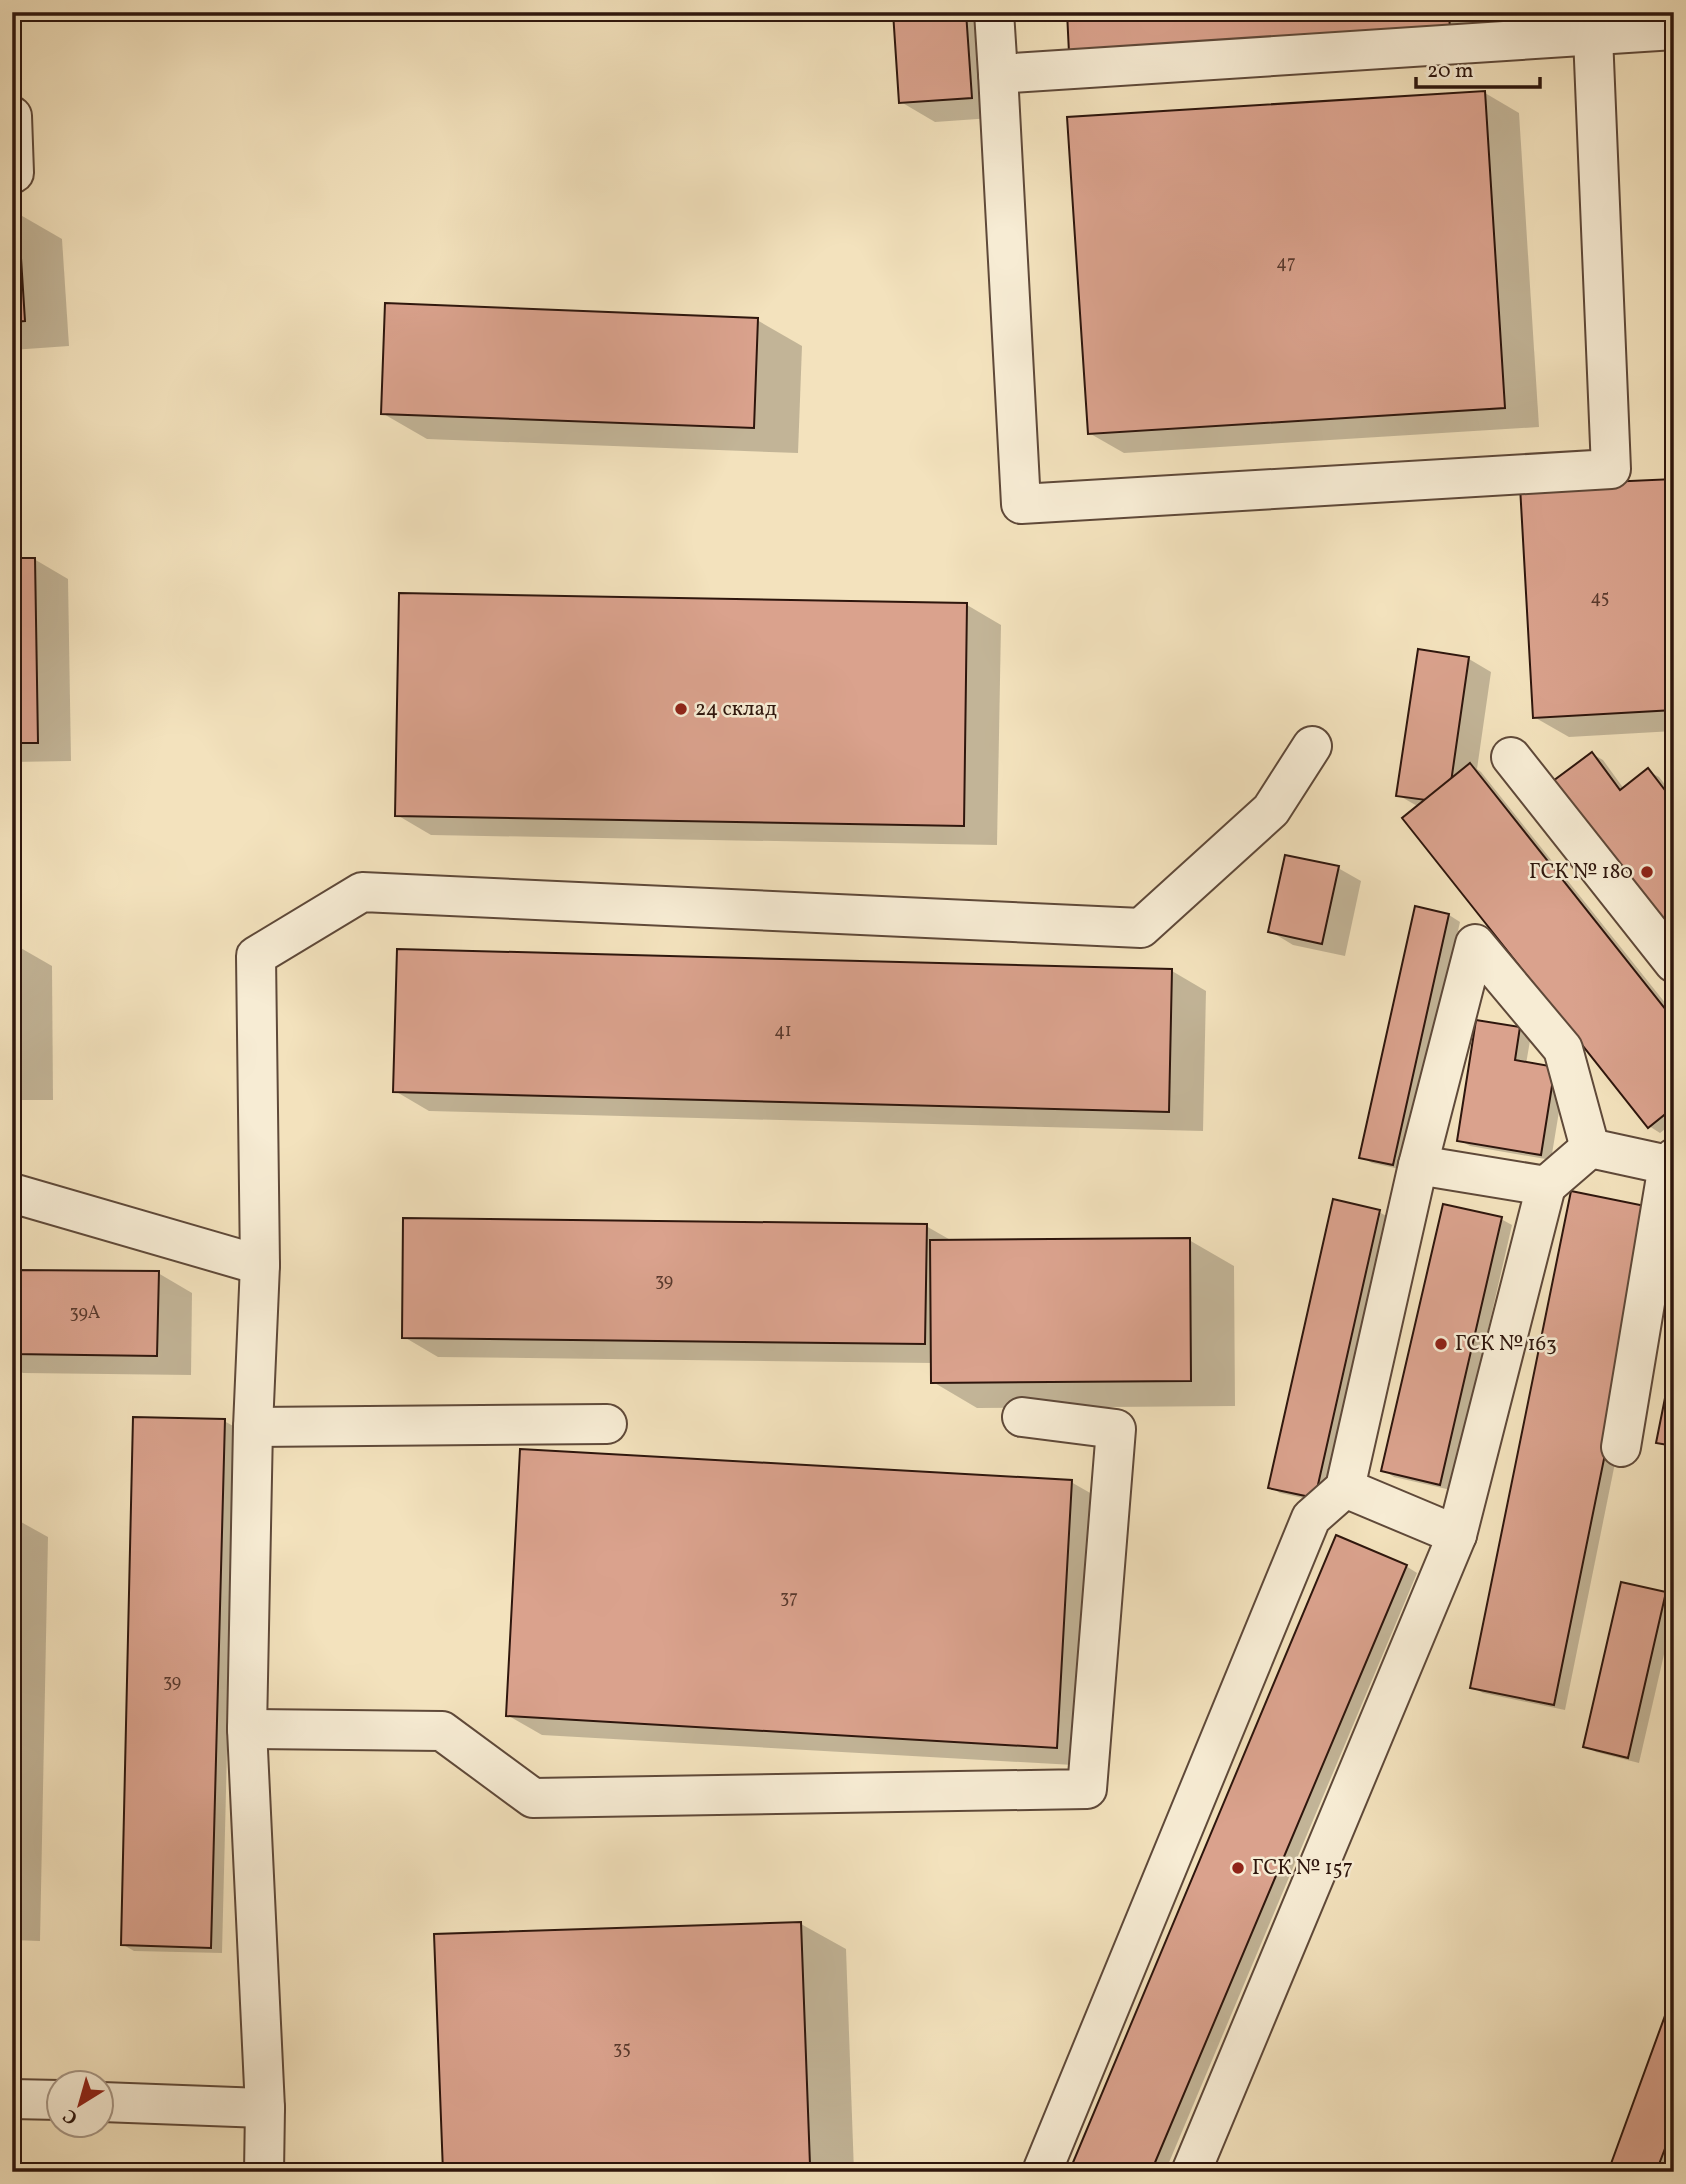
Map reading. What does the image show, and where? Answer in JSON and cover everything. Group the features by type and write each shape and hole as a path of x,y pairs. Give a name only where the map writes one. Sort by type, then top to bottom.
{"lane":[{"path":"994,12 1021,504 1611,469 1593,36"},
{"path":"998,74 1674,30"},
{"path":"12,116 12,174"},
{"path":"264,2172 265,2108 247,1729 253,1427 260,1265 256,956 362,892 1141,928 1271,810 1312,746"},
{"path":"1511,757 1674,963"},
{"path":"1043,2169 1311,1518 1345,1488 1418,1165 1475,944 1563,1049 1590,1148"},
{"path":"1191,2172 1457,1535 1546,1186 1590,1148 1671,1161 1621,1447"},
{"path":"1418,1165 1546,1186"},
{"path":"12,1193 260,1265"},
{"path":"247,1729 442,1731 533,1798 1087,1789 1116,1429 1022,1417"},
{"path":"253,1427 607,1424"},
{"path":"1345,1488 1457,1535"},
{"path":"12,2099 46,2100"},
{"path":"116,2103 265,2108"}],"building":[{"path":"893,12 966,12 972,98 899,103"},
{"path":"1067,12 1449,12 1450,30 1069,53"},
{"path":"1474,12 1674,12 1475,28"},
{"path":"1485,91 1505,408 1088,434 1067,117"},
{"path":"12,211 18,211 25,321 12,322"},
{"path":"385,303 758,318 754,428 381,414"},
{"path":"1674,479 1674,710 1533,718 1520,486"},
{"path":"12,558 35,558 38,743 12,743"},
{"name":"24 склад","path":"399,593 967,603 964,826 395,816"},
{"path":"1418,649 1469,657 1448,803 1396,796"},
{"name":"ГСК № 180","path":"1592,752 1620,790 1648,768 1674,802 1674,941 1553,781"},
{"path":"1470,763 1674,1020 1674,1107 1648,1128 1402,818"},
{"path":"1285,855 1339,866 1322,944 1268,932"},
{"path":"1415,906 1449,914 1393,1165 1359,1158"},
{"path":"397,949 1172,969 1169,1112 393,1092"},
{"path":"1476,1020 1520,1027 1515,1060 1555,1067 1541,1155 1457,1141"},
{"path":"1571,1191 1655,1208 1554,1705 1470,1688"},
{"path":"1333,1199 1380,1210 1315,1498 1268,1488"},
{"name":"ГСК № 163","path":"1443,1204 1502,1217 1440,1485 1381,1471"},
{"path":"403,1218 927,1224 925,1344 402,1338"},
{"path":"1190,1238 1191,1381 931,1383 930,1240"},
{"path":"12,1270 159,1271 157,1356 12,1354"},
{"path":"1674,1353 1674,1446 1656,1443"},
{"path":"133,1417 225,1419 211,1948 121,1945"},
{"path":"520,1449 1072,1480 1057,1748 506,1716"},
{"path":"12,1516 15,1516 12,1630"},
{"name":"ГСК № 157","path":"1336,1535 1407,1565 1151,2172 1069,2172"},
{"path":"1621,1582 1666,1592 1628,1758 1583,1747"},
{"path":"801,1922 810,2165 598,2172 443,2172 434,1934"},
{"path":"1674,1991 1674,2125 1656,2172 1608,2172"}],"place":[{"name":"24 склад","path":"681,709"},
{"name":"ГСК № 180","path":"1647,872"},
{"name":"ГСК № 163","path":"1441,1344"},
{"name":"ГСК № 157","path":"1238,1868"}]}
